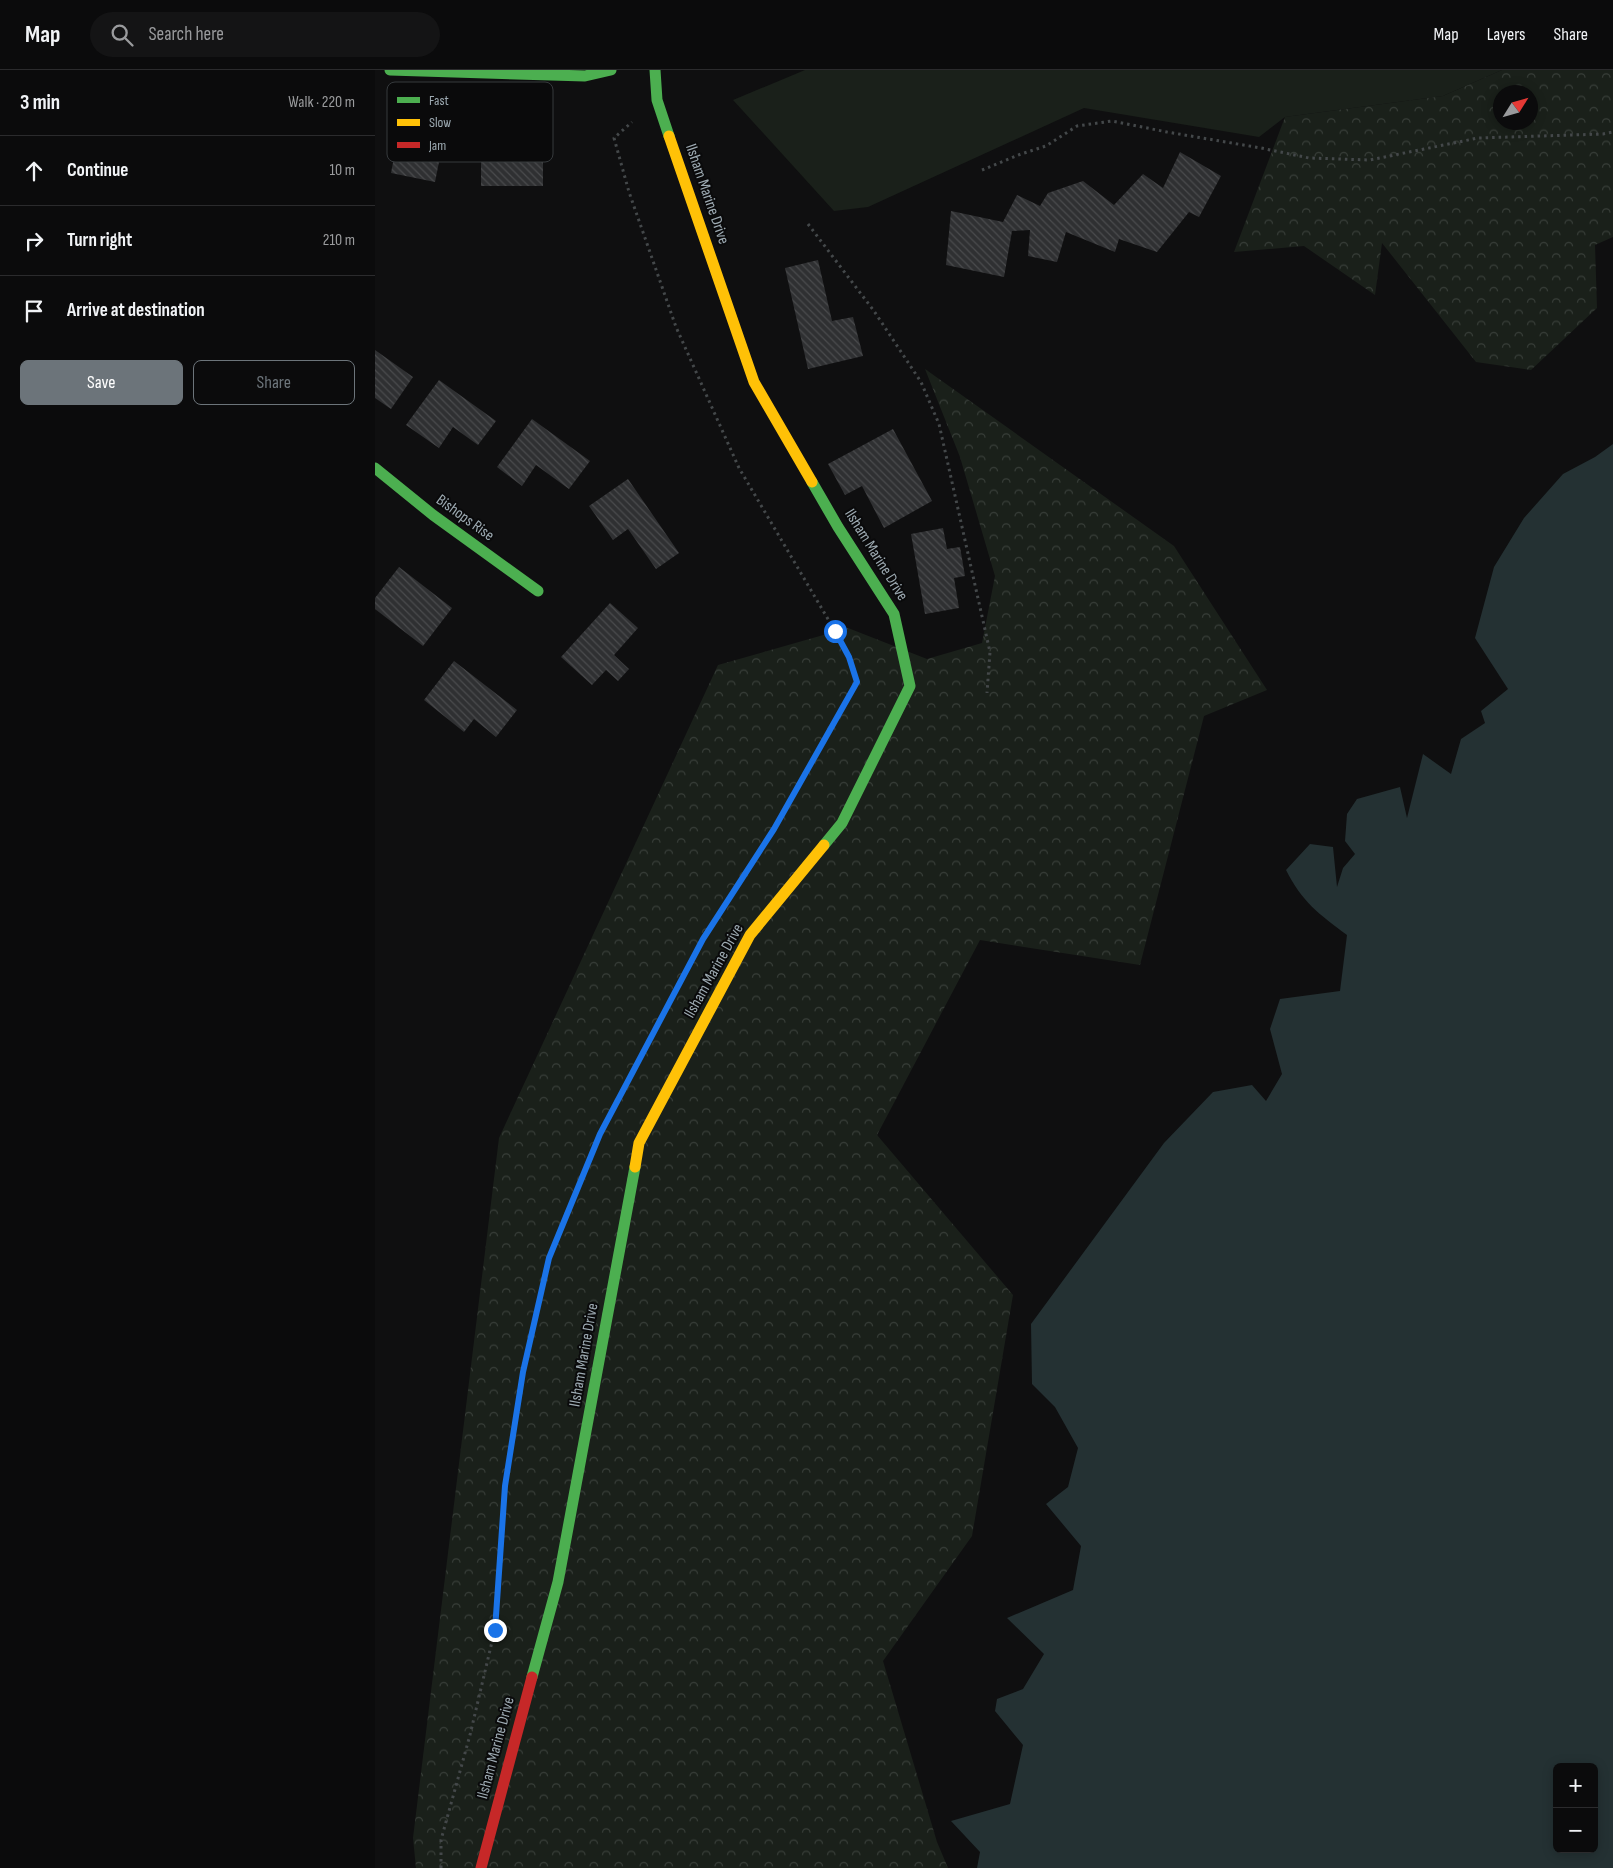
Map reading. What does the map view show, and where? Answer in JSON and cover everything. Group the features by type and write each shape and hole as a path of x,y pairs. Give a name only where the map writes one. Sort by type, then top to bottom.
{"street":[{"path":"391,70 585,76 611,70"},
{"name":"Ilsham Marine Drive","path":"481,1868 558,1582 639,1143 749,935 842,823 911,686 894,614 838,527 754,382 657,100 655,70"},
{"name":"Bishops Rise","path":"375,468 433,515 539,591"}],"path":[{"path":"441,1868 441,1840 470,1735 495,1630 507,1477 523,1372 549,1258 600,1134 698,948 774,829 857,682 849,657 835,631 739,468 676,327 635,210 614,138 657,100"},
{"path":"982,170 1046,146 1077,126 1112,121 1309,158 1370,160 1478,138 1603,134 1613,132"},
{"path":"808,224 874,311 921,382 939,424 990,652 987,693"}],"green space":[{"path":"805,70 1502,70 1443,96 1285,117 1259,137 1084,108 868,207 834,211 733,100"},
{"path":"1502,70 1613,70 1613,237 1595,245 1597,308 1531,370 1476,362 1382,243 1375,295 1304,246 1234,252 1285,117 1443,96"},
{"path":"925,369 1174,546 1267,690 1204,716 1140,965 980,940 877,1135 1013,1295 972,1536 883,1661 937,1842 948,1868 416,1868 413,1838 499,1138 718,665 848,628 927,659 982,643 995,576 960,457"}],"shaded area":[{"path":"1613,444 1613,1868 977,1868 980,1852 951,1821 1010,1804 1023,1745 995,1711 997,1699 1023,1689 1044,1654 1007,1618 1073,1590 1081,1546 1046,1504 1068,1487 1078,1448 1055,1407 1032,1384 1031,1324 1164,1143 1213,1092 1252,1085 1266,1101 1282,1074 1270,1029 1280,999 1340,991 1347,935 1312,907 1298,891 1286,870 1310,844 1333,847 1337,887 1343,868 1355,854 1345,841 1347,814 1357,799 1400,787 1407,818 1423,754 1451,774 1461,739 1485,723 1481,711 1508,689 1475,638 1494,567 1524,518 1563,474 1595,457"}],"building":[{"path":"1180,152 1221,176 1199,217 1189,212 1157,252 1119,239 1115,252 1066,232 1057,262 1028,256 1030,230 1012,231 1004,277 946,265 951,211 1003,222 1017,195 1040,206 1048,193 1083,181 1114,205 1143,174 1163,188"},
{"path":"393,162 439,162 435,182 391,173"},
{"path":"481,162 543,162 543,186 481,186"},
{"path":"818,260 832,321 853,317 863,356 808,369 785,268"},
{"path":"375,350 413,377 391,409 375,398"},
{"path":"439,380 496,421 478,445 453,427 439,448 406,425"},
{"path":"532,419 590,461 569,489 536,465 522,486 497,467"},
{"path":"893,429 932,501 884,528 862,486 845,495 828,464"},
{"path":"628,479 679,553 656,569 628,529 613,540 589,506"},
{"path":"943,528 947,549 960,547 965,576 954,578 959,608 925,614 911,534"},
{"path":"399,567 452,608 423,646 375,609 375,598"},
{"path":"610,603 638,628 614,655 629,669 618,681 606,670 592,685 561,657"},
{"path":"454,661 517,710 496,737 474,719 464,732 424,700"}],"traffic: fast":[{"path":"390,70 585,76 611,70"},
{"path":"655,70 657,100 669,136"},
{"path":"375,468 433,515 538,591"},
{"path":"812,482 838,527 894,614 910,686 842,823 824,845"},
{"path":"532,1677 558,1582 635,1167"}],"traffic: slow":[{"path":"669,136 754,382 812,482"},
{"path":"635,1167 639,1143 750,935 824,845"}],"traffic: jam":[{"path":"481,1868 532,1677"}],"route":[{"path":"495,1630 505,1486 523,1372 549,1258 600,1134 703,939 774,829 857,682 849,657 835,631"}]}
